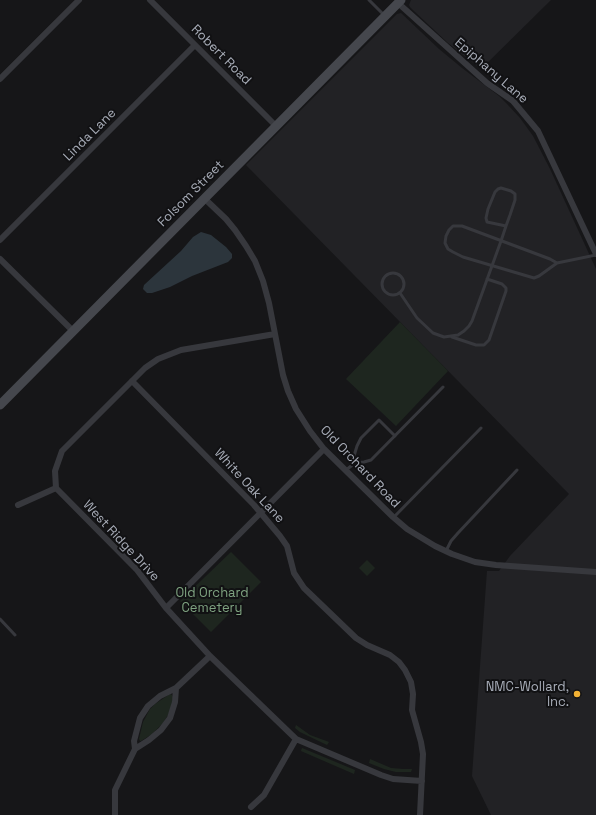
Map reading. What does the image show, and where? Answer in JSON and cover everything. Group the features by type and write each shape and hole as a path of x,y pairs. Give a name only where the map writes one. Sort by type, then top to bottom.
{"street":[{"path":"0,79 79,0"},
{"name":"Robert Road","path":"150,0 276,126"},
{"name":"Folsom Street","path":"0,405 205,199 398,1"},
{"name":"Epiphany Lane","path":"398,1 487,83 513,101 538,131 596,254"},
{"name":"Linda Lane","path":"0,240 195,45"},
{"name":"Old Orchard Road","path":"205,199 235,230 255,261 263,281 269,303 283,375 296,409 324,449 393,517 407,529 435,546 476,562 496,565 596,572"},
{"path":"0,259 73,331"},
{"path":"18,505 56,488 55,471 62,451 145,368 158,359 181,350 275,334"},
{"name":"White Oak Lane","path":"132,381 261,512 287,546 294,573 304,588 356,638 367,645 390,655 406,670 411,682 412,710 423,754 420,815"},
{"path":"166,608 324,449"},
{"name":"West Ridge Drive","path":"56,488 137,570 166,608 210,656 296,739 381,775 393,779 422,781"},
{"path":"135,749 134,741 140,718 148,706 160,696 176,688 210,656"},
{"path":"115,815 115,790 135,749 161,730 170,718 175,702 176,688"},
{"path":"252,807 264,795 296,739"}],"lane":[{"path":"369,0 385,16"},
{"path":"400,293 417,318 433,333 444,337 458,335 469,326 501,241 515,200 515,194 501,188 495,192 486,218 487,222 506,226"},
{"path":"557,263 550,259 458,226 453,226 446,236 445,243 448,249 463,257 534,278 557,263 596,254"},
{"path":"395,272 402,276 404,279 404,287 400,293 393,295 384,290 382,283 387,274 395,272"},
{"path":"452,336 476,345 484,345 487,342 506,288 502,284 487,279"},
{"path":"346,470 355,463 371,460 443,387"},
{"path":"355,463 354,456 361,438 379,420 395,436"},
{"path":"393,517 481,428"},
{"path":"446,551 458,532 516,470"},
{"path":"0,619 15,634"}],"shaded area":[{"path":"411,0 551,0 481,69 448,43 414,11 409,5"},
{"path":"401,13 439,49 499,96 520,118 533,136 550,169 596,269 596,815 491,815 472,776 487,571 499,571 510,556 569,494 246,165 397,14"},
{"path":"201,232 211,235 226,247 232,254 232,258 228,262 192,276 170,287 152,293 147,293 143,289 144,285 181,251 193,237"}],"green space":[{"path":"400,322 448,371 396,426 346,379"},
{"name":"Old Orchard Cemetery","path":"231,552 261,582 211,632 180,601"},
{"path":"367,560 375,568 367,576 359,568"},
{"path":"170,694 173,697 171,707 163,723 152,734 140,741 139,739 143,722 150,709"},
{"path":"296,725 310,735 329,742 327,745 300,732 295,728"},
{"path":"302,748 355,770 354,774 301,751"},
{"path":"370,759 391,768 412,769 411,772 396,772 369,763"}],"place":[{"name":"NMC-Wollard, Inc.","path":"577,694"}]}
